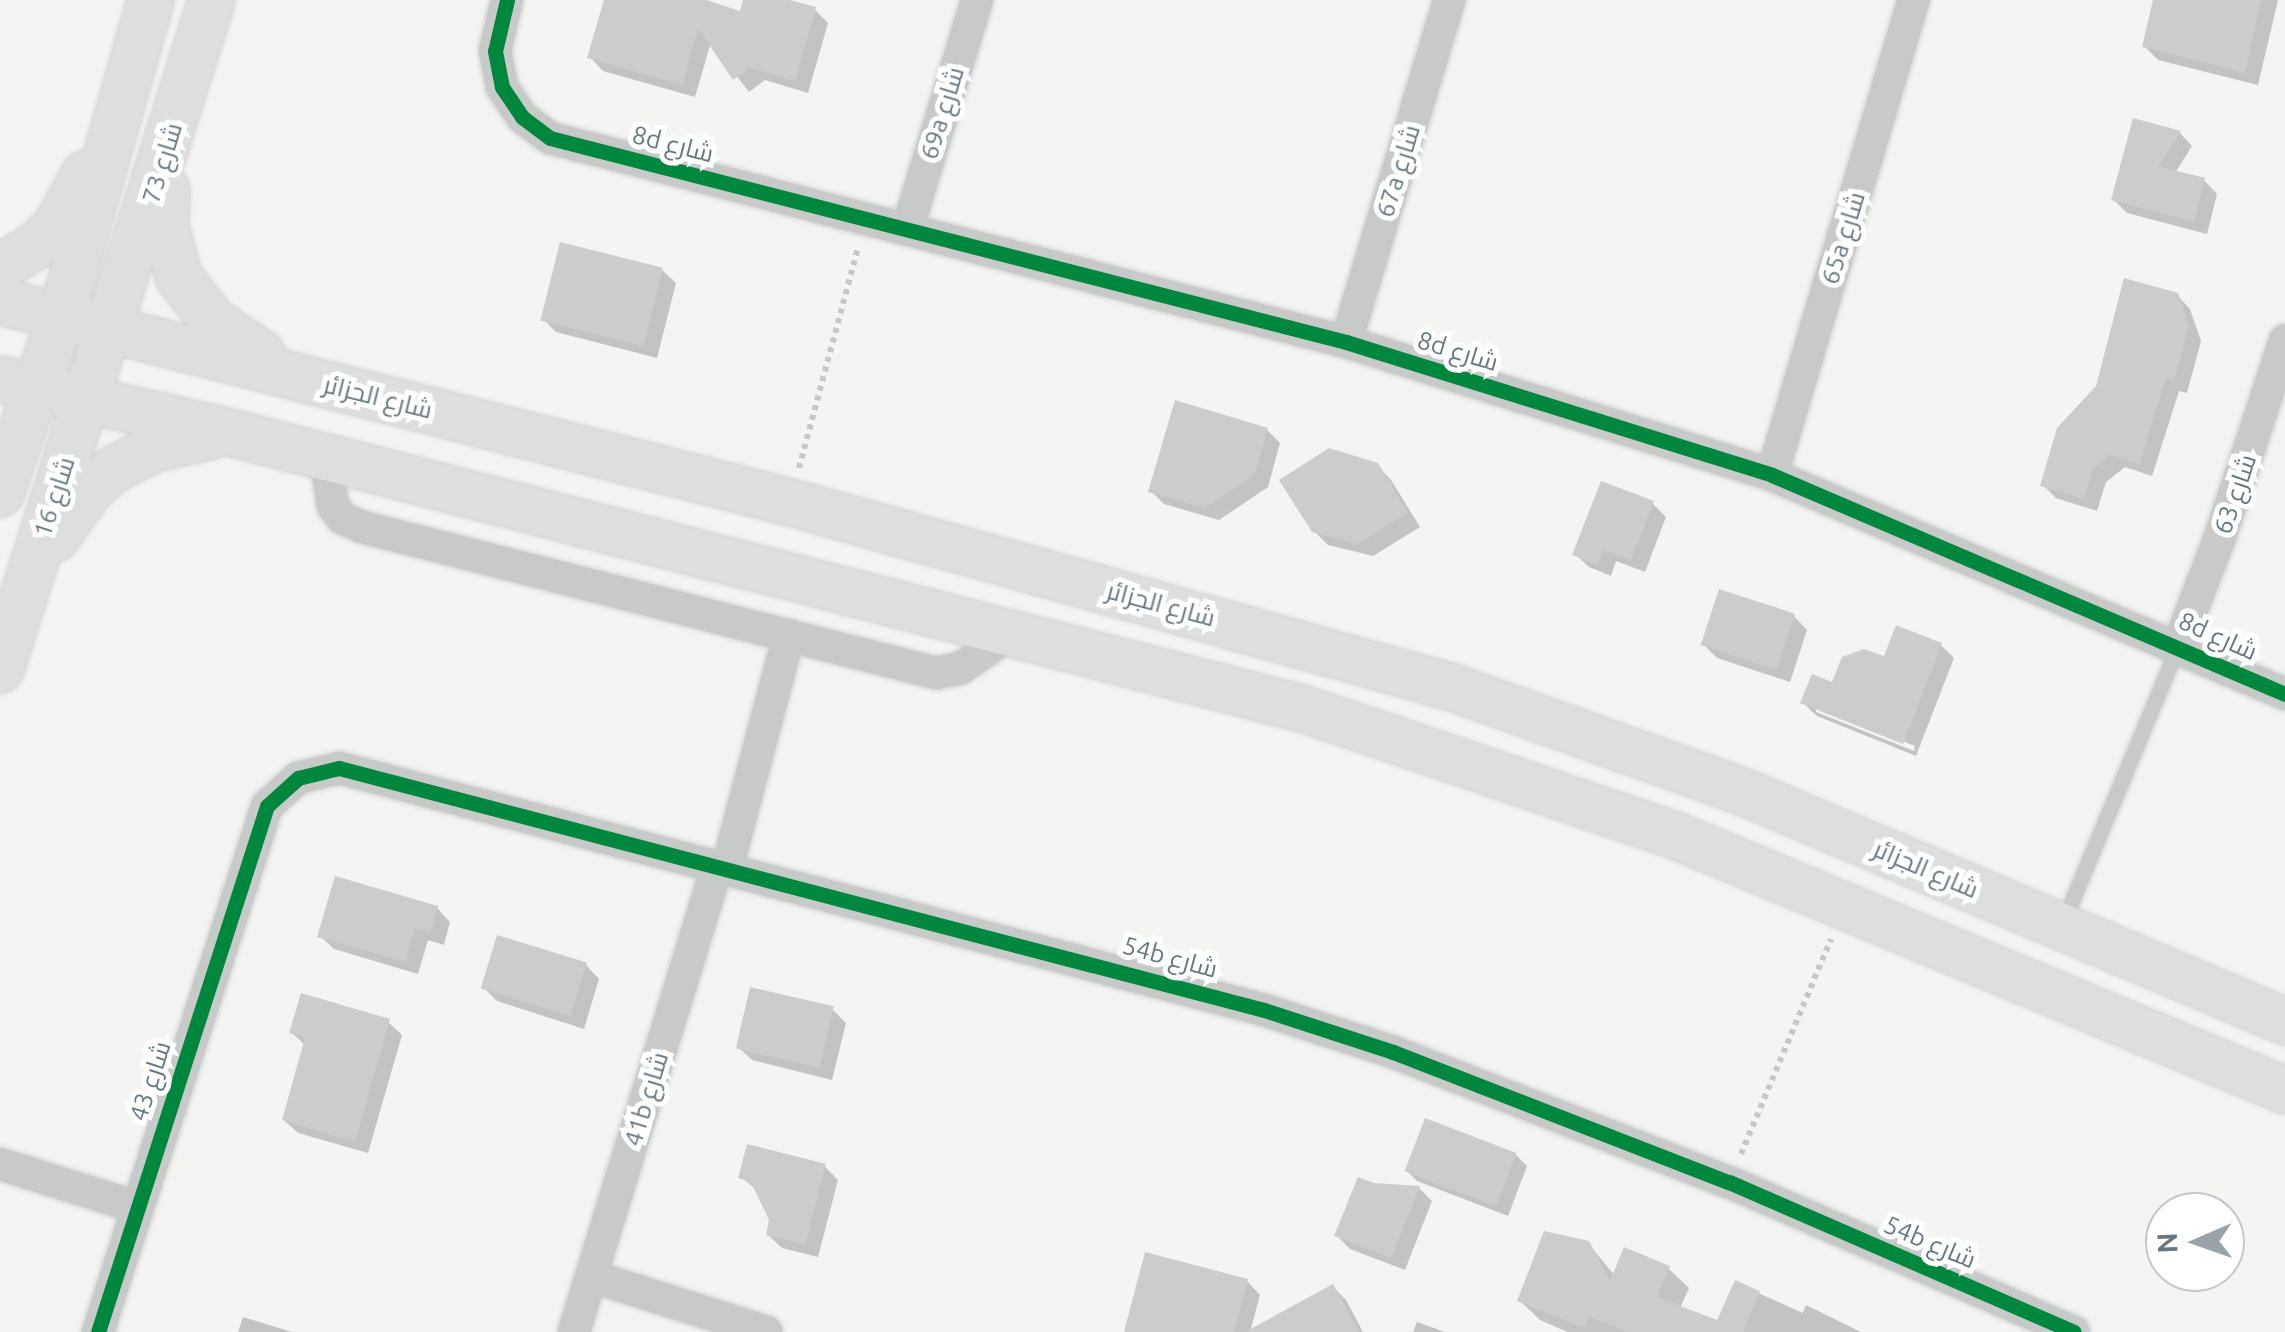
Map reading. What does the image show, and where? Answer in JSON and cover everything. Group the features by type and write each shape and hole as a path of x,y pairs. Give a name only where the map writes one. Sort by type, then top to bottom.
{"main road":[{"path":"62,315 150,0"},
{"name":"شارع 73","path":"111,326 211,0"},
{"path":"0,266 39,244 57,224 121,101"},
{"path":"169,141 164,226 178,276 212,320 293,375"},
{"name":"شارع الجزائر","path":"0,301 111,326 790,502 1452,687 1742,791 2285,1021"},
{"name":"شارع 16","path":"0,493 19,384 62,315"},
{"name":"شارع 16","path":"0,669 111,326"},
{"path":"19,384 229,432 326,460 1193,677 1427,747 1675,835 2285,1090"},
{"path":"29,575 90,490 111,470 153,448 229,432"}],"street":[{"name":"8d شارع","path":"507,0 495,51 502,87 522,117 550,138 1346,342 1772,475 2285,694"},
{"name":"69a شارع","path":"908,227 977,0"},
{"name":"67a شارع","path":"1346,342 1449,0"},
{"name":"65a شارع","path":"1772,475 1914,0"},
{"name":"شارع 63","path":"2178,646 2220,537 2285,340"},
{"path":"326,460 333,506 342,518 362,527 788,635 949,673 1014,631"},
{"name":"41b شارع","path":"574,1332 722,867 788,635"},
{"name":"54b شارع","path":"252,846 267,806 298,778 339,768 1264,1010 1411,1059 1729,1182 2074,1332"},
{"name":"شارع 43","path":"98,1332 252,846"},
{"path":"0,1164 136,1207"},
{"path":"591,1276 766,1332"}],"lane":[{"path":"2061,926 2178,646"}],"path":[{"path":"790,502 866,218"},
{"path":"1729,1182 1846,904"}],"building":[{"path":"604,0 707,0 740,11 743,0 790,0 816,7 795,81 750,68 733,80 698,28 682,85 587,58"},
{"path":"2153,0 2261,0 2245,73 2142,47"},
{"path":"2133,118 2181,131 2158,166 2205,178 2194,222 2111,200"},
{"path":"560,242 663,268 643,346 540,321"},
{"path":"2124,278 2178,293 2189,326 2174,381 2166,379 2139,464 2110,455 2093,468 2084,499 2040,486 2057,428 2096,386"},
{"path":"1175,400 1268,428 1255,474 1205,508 1148,492"},
{"path":"1329,448 1378,463 1408,513 1358,544 1312,532 1279,480"},
{"path":"1601,481 1654,501 1631,560 1603,550 1598,565 1572,555"},
{"path":"1719,589 1795,614 1777,670 1701,645"},
{"path":"1896,625 1942,643 1903,744 1800,703 1812,674 1832,682 1842,657 1864,649 1884,656"},
{"path":"335,876 438,906 431,933 415,928 405,962 317,937"},
{"path":"497,935 587,962 571,1016 481,989"},
{"path":"750,987 834,1006 820,1068 736,1048"},
{"path":"301,993 390,1019 355,1142 282,1120 305,1038 289,1033"},
{"path":"1425,1118 1516,1153 1496,1206 1405,1171"},
{"path":"747,1144 826,1164 805,1245 766,1235 769,1220 751,1182 738,1178"},
{"path":"1358,1177 1374,1183 1420,1186 1391,1258 1334,1236"},
{"path":"1544,1231 1589,1241 1610,1281 1624,1247 1670,1266 1657,1297 1717,1320 1735,1280 1760,1291 1743,1332 1628,1332 1589,1316 1584,1328 1517,1301"},
{"path":"1145,1252 1248,1279 1234,1332 1124,1332"},
{"path":"1333,1284 1359,1332 1245,1332"}],"cycle path":[{"path":"507,0 495,51 502,87 522,117 550,138 1346,342 1772,475 2285,694"},
{"path":"98,1332 267,806 298,778 339,768 1264,1010 1393,1052 1729,1182 2074,1332"}]}
